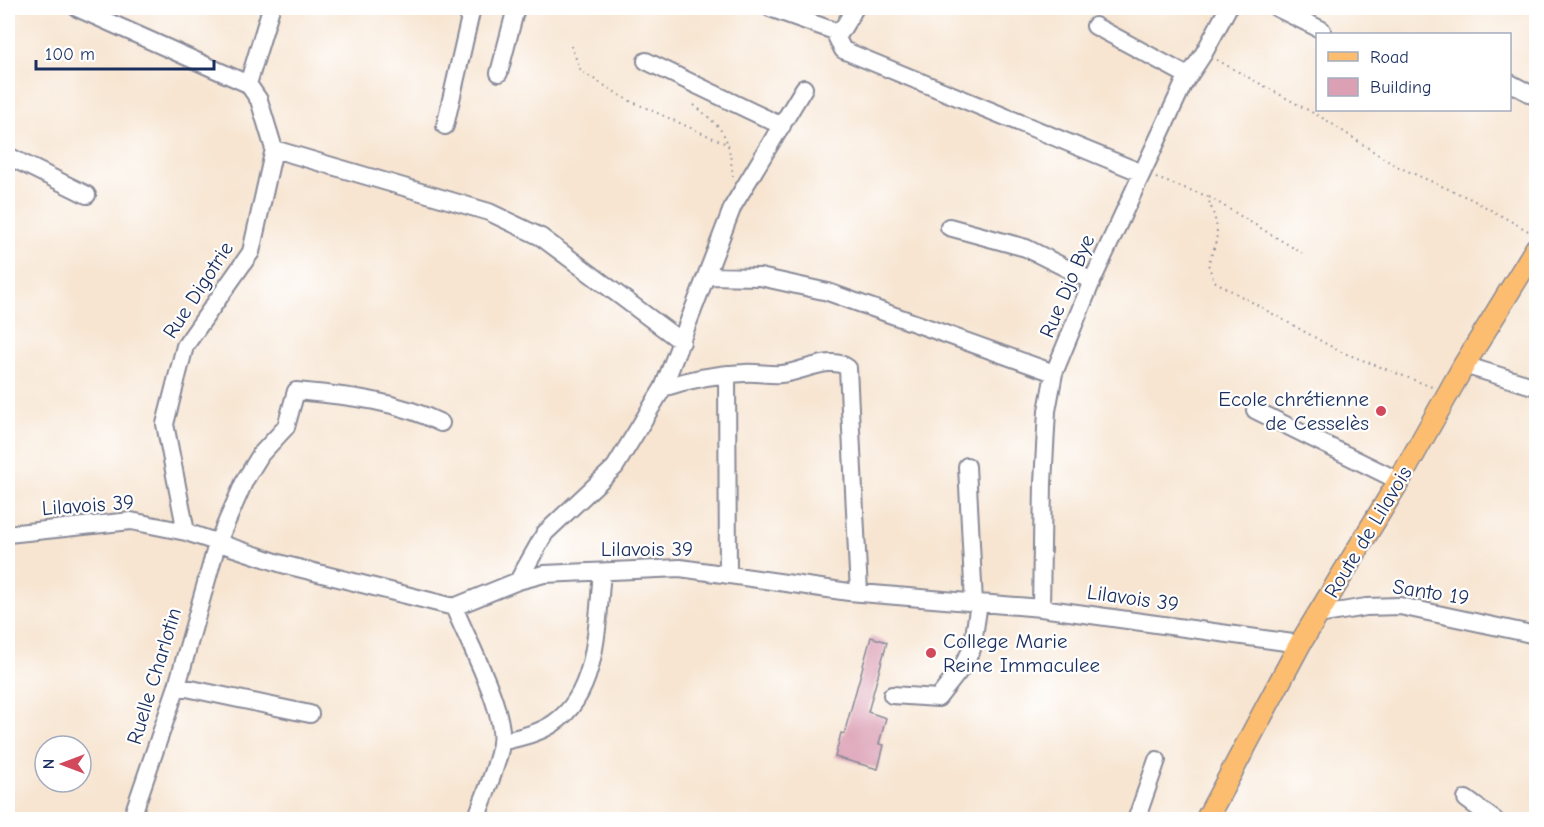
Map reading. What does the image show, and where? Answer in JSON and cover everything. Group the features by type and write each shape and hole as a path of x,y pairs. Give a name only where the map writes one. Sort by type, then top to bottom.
{"main road":[{"name":"Route de Lilavois","path":"1206,819 1300,644 1399,481 1464,365 1536,248"}],"street":[{"path":"77,8 248,84 271,8"},
{"path":"445,126 472,8"},
{"path":"499,73 516,8"},
{"path":"770,8 840,33"},
{"path":"855,8 837,41 843,50 1142,173"},
{"name":"Rue Djo Bye","path":"1041,608 1043,483 1047,411 1054,373 1092,281 1188,76 1204,53 1228,8"},
{"path":"1277,8 1322,30"},
{"path":"1095,26 1188,76"},
{"path":"646,61 782,126"},
{"name":"Rue Digotrie","path":"186,532 165,424 185,346 251,252 274,149 259,100 248,84"},
{"path":"1511,84 1536,97"},
{"path":"518,581 544,533 615,467 663,388 733,206 804,88"},
{"path":"274,149 489,213 541,237 682,342"},
{"path":"8,156 87,195"},
{"path":"949,227 1026,248 1092,281"},
{"path":"707,276 760,277 828,292 1054,373"},
{"path":"663,388 704,376 778,375 831,364 842,364 848,368 859,593"},
{"path":"1464,365 1536,387"},
{"path":"727,374 728,575"},
{"name":"Ruelle Charlotin","path":"131,819 177,686 217,544 245,480 261,454 286,427 296,392 368,399 414,409 441,423"},
{"path":"1255,410 1399,481"},
{"path":"892,695 938,698 972,649 976,603 967,466"},
{"name":"Lilavois 39","path":"8,534 131,521 186,532 282,564 454,608 518,581 544,574 680,568 859,593 1041,608 1300,644"},
{"path":"501,742 528,735 555,723 568,711 577,697 587,672 594,643 602,572"},
{"name":"Santo 19","path":"1318,615 1366,606 1400,606 1536,636"},
{"path":"454,608 483,673 496,712 501,742 476,819"},
{"path":"177,686 310,714"},
{"path":"1136,819 1157,760"},
{"path":"1466,799 1495,819"}],"path":[{"path":"571,46 581,71 626,99 729,145"},
{"path":"1204,53 1326,120 1394,165 1471,199 1536,235"},
{"path":"694,105 722,128 729,145 733,178"},
{"path":"1142,173 1207,196 1302,253"},
{"path":"1207,196 1217,222 1218,240 1208,264 1214,281 1258,308 1272,311 1339,351 1449,393"}],"building":[{"path":"871,637 887,642 868,712 886,718 879,744 884,745 878,769 835,757 841,733 844,734"}],"place":[{"name":"Ecole chrétienne de Cesselès","path":"1381,411"},
{"name":"College Marie Reine Immaculee","path":"931,653"}]}
